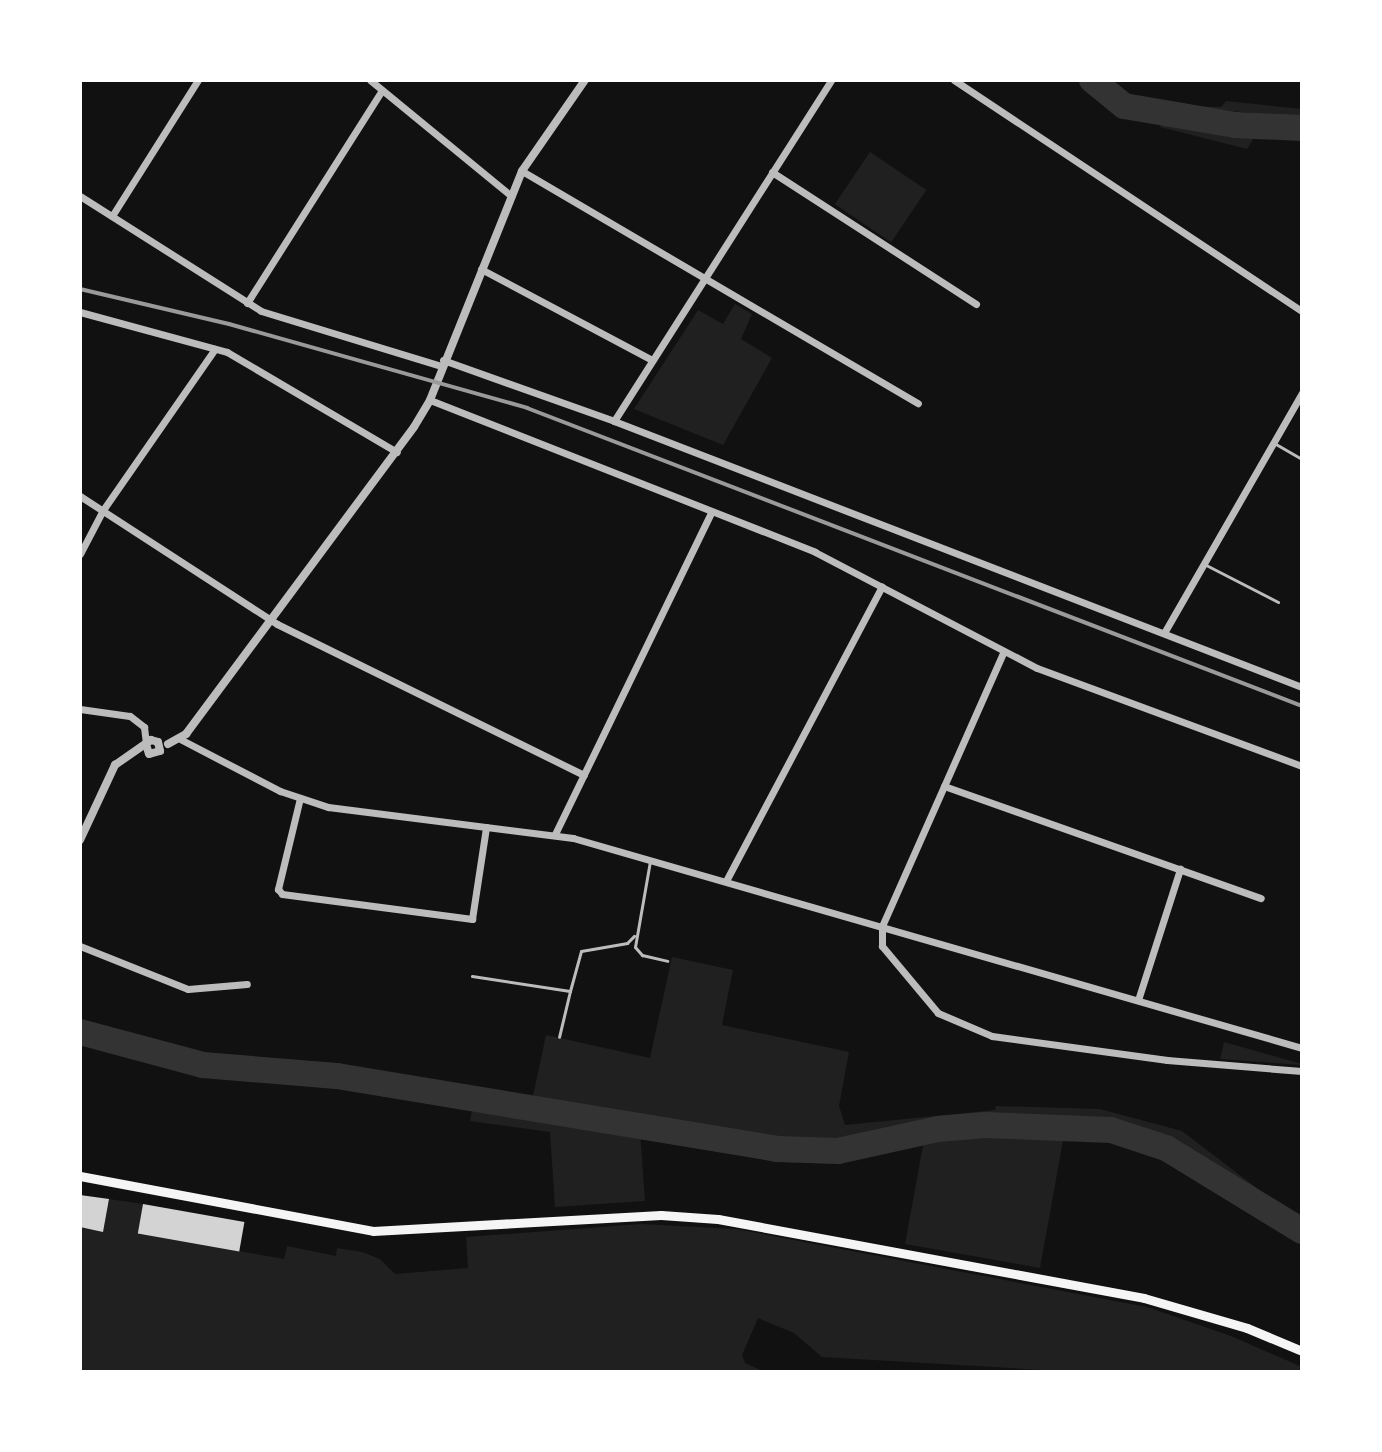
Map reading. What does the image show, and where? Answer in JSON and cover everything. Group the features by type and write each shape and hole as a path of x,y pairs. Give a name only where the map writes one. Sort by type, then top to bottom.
{"main road":[{"path":"80,1176 373,1231 661,1215 718,1219 1144,1298 1247,1328 1302,1351"}],"street":[{"path":"112,216 198,80"},
{"path":"370,80 511,196"},
{"path":"136,753 160,751 183,736 397,452 430,400 442,363 522,171 585,80"},
{"path":"614,421 831,80"},
{"path":"954,80 1302,311"},
{"path":"247,303 382,90"},
{"path":"522,171 918,403"},
{"path":"772,172 976,304"},
{"path":"80,196 247,303 276,318 442,363 614,421 1302,687"},
{"path":"481,269 652,360"},
{"path":"80,312 215,349 397,452"},
{"path":"80,554 103,510 215,349"},
{"path":"1164,633 1302,393"},
{"path":"430,400 815,552 1003,653 1302,766"},
{"path":"80,496 271,620 584,775"},
{"path":"555,834 711,513"},
{"path":"727,879 882,586"},
{"path":"1003,653 882,926 882,946 930,1006 992,1036 1155,1058 1302,1071"},
{"path":"80,709 128,715 144,727 149,754"},
{"path":"183,736 189,746 300,798 381,816 555,834 651,857 1302,1048"},
{"path":"80,840 114,766 146,744 157,741 168,744"},
{"path":"157,741 160,751"},
{"path":"944,786 1261,898"},
{"path":"300,798 278,889 282,894 472,919 486,827"},
{"path":"1138,1000 1180,869"},
{"path":"80,946 188,989 247,984"}],"lane":[{"path":"1273,443 1302,459"},
{"path":"1203,563 1278,602"},
{"path":"651,857 635,933 638,951 667,961"},
{"path":"559,1037 581,951 627,943 635,933"},
{"path":"472,976 570,991"}],"shaded area":[{"path":"1081,80 1121,112 1255,136 1247,149 1160,127 1163,120 1113,111"},
{"path":"1099,80 1113,80 1139,102 1119,96"},
{"path":"1226,101 1302,109 1302,118 1178,106 1221,107"},
{"path":"870,152 926,190 891,242 835,204"},
{"path":"735,304 752,314 741,339 772,358 723,445 634,409 698,310 723,324"},
{"path":"672,957 733,970 722,1025 849,1052 839,1106 845,1125 995,1110 996,1106 1100,1109 1182,1131 1258,1189 1256,1195 1170,1138 1079,1117 959,1118 831,1142 783,1142 659,1117 532,1101 546,1035 650,1058"},
{"path":"1224,1042 1302,1064 1302,1065 1220,1059"},
{"path":"472,1110 640,1132 645,1201 555,1207 550,1132 470,1121"},
{"path":"963,1135 1064,1135 1040,1268 905,1244 924,1140"},
{"path":"109,1199 143,1204 138,1233 284,1259 287,1246 336,1256 337,1248 380,1259 395,1274 468,1268 466,1237 641,1224 736,1229 1147,1307 1231,1336 1302,1367 1302,1372 1075,1372 822,1357 794,1333 758,1318 742,1355 745,1363 765,1372 80,1372 80,1227 103,1231"}],"building":[{"path":"80,1195 109,1199 103,1232 80,1227"},
{"path":"143,1204 244,1222 239,1251 138,1234"}],"waterway":[{"path":"1092,80 1124,106 1235,125 1302,128"},
{"path":"80,1032 203,1065 337,1076 777,1149 838,1151 938,1129 985,1125 1111,1130 1166,1148 1302,1231"}],"railway":[{"path":"80,289 229,324 527,408 1302,706"}]}
